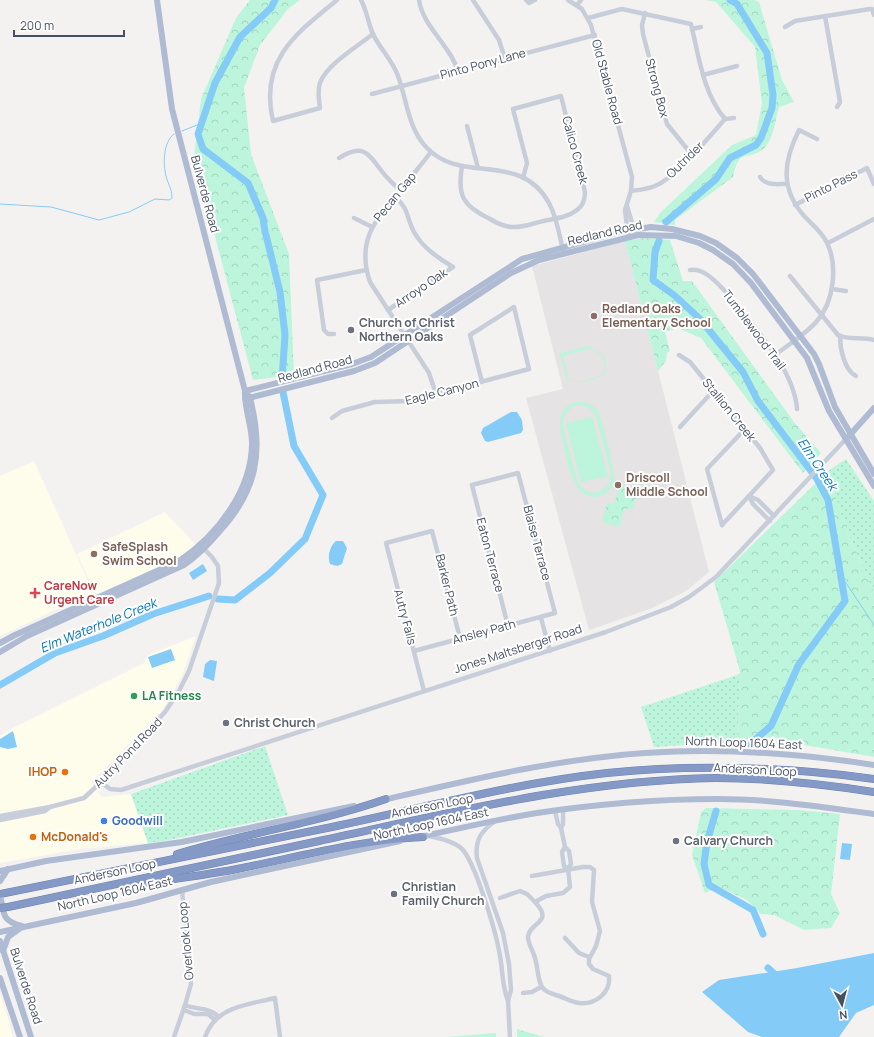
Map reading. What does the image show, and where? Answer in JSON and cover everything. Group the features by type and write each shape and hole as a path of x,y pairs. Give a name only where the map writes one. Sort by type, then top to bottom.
{"highway":[{"name":"Anderson Loop","path":"1,894 493,792 608,773 667,769 727,768 805,772 874,779"},
{"name":"Anderson Loop","path":"0,908 395,824 591,787 717,778 793,782 874,792"},
{"path":"99,874 215,843 326,818 386,799"},
{"path":"106,886 123,886 192,877 324,851 403,838 426,836"}],"main road":[{"name":"Bulverde Road","path":"0,643 15,634 184,565 202,547 232,506 242,489 250,460 252,444 248,398 245,392 172,109 158,0"},
{"name":"Redland Road","path":"245,392 359,362 407,338 511,274 532,259 635,232 672,229 700,236 716,243 745,266 814,354 822,370 830,398 847,437 874,486"},
{"name":"Redland Road","path":"635,232 676,236 699,243 713,250 740,271 807,358 824,402 874,474"},
{"name":"Redland Road","path":"248,398 362,368 374,363 407,338"},
{"name":"Jones Maltsberger Road","path":"847,437 874,408"},
{"name":"Bulverde Road","path":"0,652 27,636 102,599"},
{"name":"North Loop 1604 East","path":"0,871 48,860 182,842 563,762 644,753 699,750 778,753 874,765"},
{"name":"North Loop 1604 East","path":"0,932 136,903 182,890 426,836 555,811 630,802 718,799 787,802 874,814"},
{"path":"0,868 8,869 0,881"},
{"path":"1,894 5,918 11,924 24,926"},
{"path":"3,951 8,938 24,926"},
{"name":"Bulverde Road","path":"0,941 31,1037"},
{"name":"Bulverde Road","path":"0,978 20,1037"}],"street":[{"path":"337,0 295,35 281,55 270,87 270,108 273,121 320,108 318,92 322,77 373,34"},
{"path":"361,0 373,34 396,72 412,126 419,138 431,152 448,162 462,166 507,171 523,178 546,198 555,219 563,250"},
{"path":"419,0 423,14 454,60 458,71"},
{"path":"473,0 499,40 505,58"},
{"path":"526,0 529,3 535,0"},
{"name":"Old Stable Road","path":"570,0 578,5 588,18 595,35 632,177 631,191 624,216 628,234"},
{"path":"578,5 581,0"},
{"path":"588,18 619,9 645,13 691,27 701,27"},
{"path":"785,27 796,21 870,9 872,9 874,15"},
{"name":"Strong Box","path":"645,13 642,25 643,34 667,124 692,155"},
{"path":"825,16 840,102 837,107"},
{"path":"691,27 711,100 725,119 734,118"},
{"name":"Pinto Pony Lane","path":"372,94 595,35"},
{"path":"703,75 736,66"},
{"name":"Calico Creek","path":"462,166 460,182 463,198 474,211 508,227 520,227 555,219 576,211 581,206 585,196 561,96 513,109 527,163 523,178"},
{"name":"Outrider","path":"631,191 650,188 660,184 692,155 725,119"},
{"path":"467,126 478,168"},
{"path":"775,356 800,336 821,316 829,303 832,289 831,255 828,243 795,205 787,184 787,160 799,130 817,139"},
{"path":"339,158 356,150 369,154 386,177 400,190"},
{"name":"Pecan Gap","path":"431,152 372,227 366,247 366,270 373,287 429,372 436,394"},
{"path":"628,163 634,161"},
{"name":"Pinto Pass","path":"795,205 866,168 874,184"},
{"path":"760,176 762,181 769,184 787,184"},
{"name":"Arroyo Oak","path":"388,310 453,266 432,254 422,244 411,226 406,207 395,197"},
{"path":"627,206 635,232"},
{"path":"354,218 372,227"},
{"path":"828,243 874,219"},
{"path":"713,250 716,243"},
{"path":"740,271 745,266"},
{"path":"334,334 328,334 324,330 317,280 366,270"},
{"name":"Tumblewood Trail","path":"690,270 700,270 717,283 775,356 790,380 798,409"},
{"path":"790,276 821,316 840,336 849,339 869,338 874,340"},
{"path":"832,289 846,291"},
{"name":"Eagle Canyon","path":"332,418 342,411 375,402 405,402 482,382 530,369 514,307 470,335 482,382"},
{"path":"840,336 840,346 848,369 850,373 856,376"},
{"path":"807,358 814,354"},
{"name":"Stallion Creek","path":"679,355 690,362 765,455 773,470 749,496"},
{"path":"680,427 713,391"},
{"path":"744,429 707,468 722,525 749,496"},
{"name":"Jones Maltsberger Road","path":"101,782 110,789 121,790 550,651 644,619 685,599 716,577 847,437"},
{"name":"Blaise Terrace","path":"472,485 518,473 555,614"},
{"name":"Eaton Terrace","path":"472,485 508,626"},
{"path":"749,496 758,500 774,516"},
{"path":"749,496 753,504 770,521"},
{"name":"Autry Falls","path":"424,691 386,543 432,531"},
{"name":"Barker Path","path":"432,531 460,638"},
{"name":"Autry Pond Road","path":"0,816 80,800 101,782 165,712 179,691 189,671 219,583 218,566 202,547"},
{"name":"Ansley Path","path":"414,651 555,614"},
{"path":"541,618 550,651"},
{"name":"Autry Pond Road","path":"0,820 45,811 50,807"},
{"path":"561,828 563,824 563,810"},
{"path":"555,811 558,824 561,828 565,847 569,851 571,864 568,869"},
{"path":"494,822 482,832 477,839 476,848 477,858 503,934 510,974 511,990 508,1001"},
{"path":"426,836 461,848 471,862 497,937 502,965 504,990 508,1001 510,1037"},
{"path":"535,902 546,896 568,890 571,882 568,869 564,866 563,862 562,852 565,847"},
{"path":"563,862 571,860"},
{"path":"500,898 520,891 527,894 541,910 541,921 530,931 528,940 535,956 542,987 549,992 581,1003 600,998 608,988 608,976 593,969 589,964 589,957 596,946 600,931 592,902 594,870 590,867 568,869 532,876"},
{"name":"Overlook Loop","path":"174,1037 185,1008 191,984 182,890"},
{"path":"565,938 579,953 589,957"},
{"path":"523,992 532,992 542,987"},
{"path":"205,1037 208,1029 216,1018 230,1009 275,998 280,1037"},
{"path":"185,1008 208,1009 216,1018"}],"shaded area":[{"name":"Driscoll Middle School","path":"625,241 709,572 686,591 650,609 589,630 526,398 563,389 532,266"},
{"path":"34,461 94,594 55,610 0,636 0,476"},
{"path":"165,512 196,545 173,562 96,594 77,554"},
{"path":"196,636 182,676 162,711 91,782 102,797 131,794 148,843 86,848 0,863 0,736 11,729 144,663 148,655"},
{"path":"0,995 4,1005 13,1037 0,1037"}],"green space":[{"path":"250,0 300,0 288,9 260,45 244,88 251,154 289,254 294,375 253,380 194,157 201,99 236,18"},
{"path":"706,0 754,0 759,2 782,80 794,102 779,107 772,136 766,146 762,150 741,159 735,168 733,177 675,220 675,225 654,222 660,213 732,145 756,135 762,103 755,47 716,2"},
{"path":"644,238 670,240 683,281 692,281 794,422 821,453 803,473 701,338 678,328 665,332 670,351 667,353 666,361 658,371 625,241"},
{"path":"587,346 604,355 607,374 585,382 569,382 567,380 559,351 562,353","holes":["589,349 602,355 606,373 583,381 569,381 563,356"]},
{"path":"573,403 586,403 595,408 605,433 611,457 614,481 609,490 600,496 590,496 582,492 575,483 567,460 560,428 560,418 563,410","holes":["579,405 589,408 596,416 611,472 609,485 598,493 587,492 578,483 563,427 566,412"]},
{"path":"592,417 608,476 581,482 566,423"},
{"path":"846,459 874,501 874,593 843,521 828,471"},
{"path":"828,471 843,521 874,593 874,757 781,741 773,736 757,742 737,742 740,671 714,582"},
{"path":"620,485 638,491 632,510 625,508 619,527 602,522 607,503 614,504"},
{"path":"740,674 737,742 654,747 641,707"},
{"path":"265,746 288,815 148,843 131,794"},
{"path":"706,808 799,810 840,814 831,894 840,913 831,928 804,930 774,915 761,914 747,900 719,887 705,893 692,855 701,812"},
{"path":"517,1029 544,1037 517,1037"},
{"path":"496,1033 496,1037 446,1037"}],"water":[{"path":"511,412 517,412 522,420 523,430 521,433 488,442 485,441 481,433 483,428"},
{"path":"336,541 343,541 347,548 342,564 337,566 330,564 329,558 331,548"},
{"path":"203,564 207,571 193,580 189,573"},
{"path":"171,649 175,660 152,668 148,657"},
{"path":"210,660 217,661 214,681 203,677 205,664"},
{"path":"13,731 17,747 8,749 0,747 0,739"},
{"path":"842,843 852,844 850,860 840,859"},
{"path":"874,953 874,1005 856,1013 839,1037 762,1037 748,1032 702,992 719,980 797,968"}],"waterway":[{"name":"Elm Waterhole Creek","path":"265,232 263,218 248,183 203,149 198,134 215,83 240,37 271,8 275,0"},
{"name":"Elm Creek","path":"666,222 716,179 730,158 756,145 761,138 772,108 773,95 767,53 737,4 730,0"},
{"path":"182,131 202,123"},
{"path":"0,204 51,207 99,220 129,212 155,199 169,200 172,198 172,195 166,176 164,160 168,142 174,134"},
{"name":"Elm Waterhole Creek","path":"266,235 280,292 285,335 282,380"},
{"name":"Elm Creek","path":"659,241 655,252 653,280 674,295 700,319 743,372 758,401 817,479 828,500 845,601 799,664 771,726 750,744"},
{"name":"Elm Waterhole Creek","path":"218,599 235,600 270,573 305,539 323,495 294,446 283,392"},
{"path":"840,574 874,625"},
{"name":"Elm Waterhole Creek","path":"0,685 55,653 103,636 153,614 209,596"},
{"name":"Elm Creek","path":"716,811 707,842 704,864 709,885 753,910 763,934"},
{"name":"Elm Creek","path":"768,968 779,978"}],"place":[{"name":"Redland Oaks Elementary School","path":"594,316"},
{"name":"Church of Christ Northern Oaks","path":"351,330"},
{"name":"Driscoll Middle School","path":"618,485"},
{"name":"SafeSplash Swim School","path":"94,554"},
{"name":"CareNow Urgent Care","path":"35,593"},
{"name":"LA Fitness","path":"134,696"},
{"name":"Christ Church","path":"226,723"},
{"name":"IHOP","path":"65,772"},
{"name":"Goodwill","path":"104,821"},
{"name":"McDonald's","path":"33,837"},
{"name":"Calvary Church","path":"676,841"},
{"name":"Christian Family Church","path":"394,894"}]}
